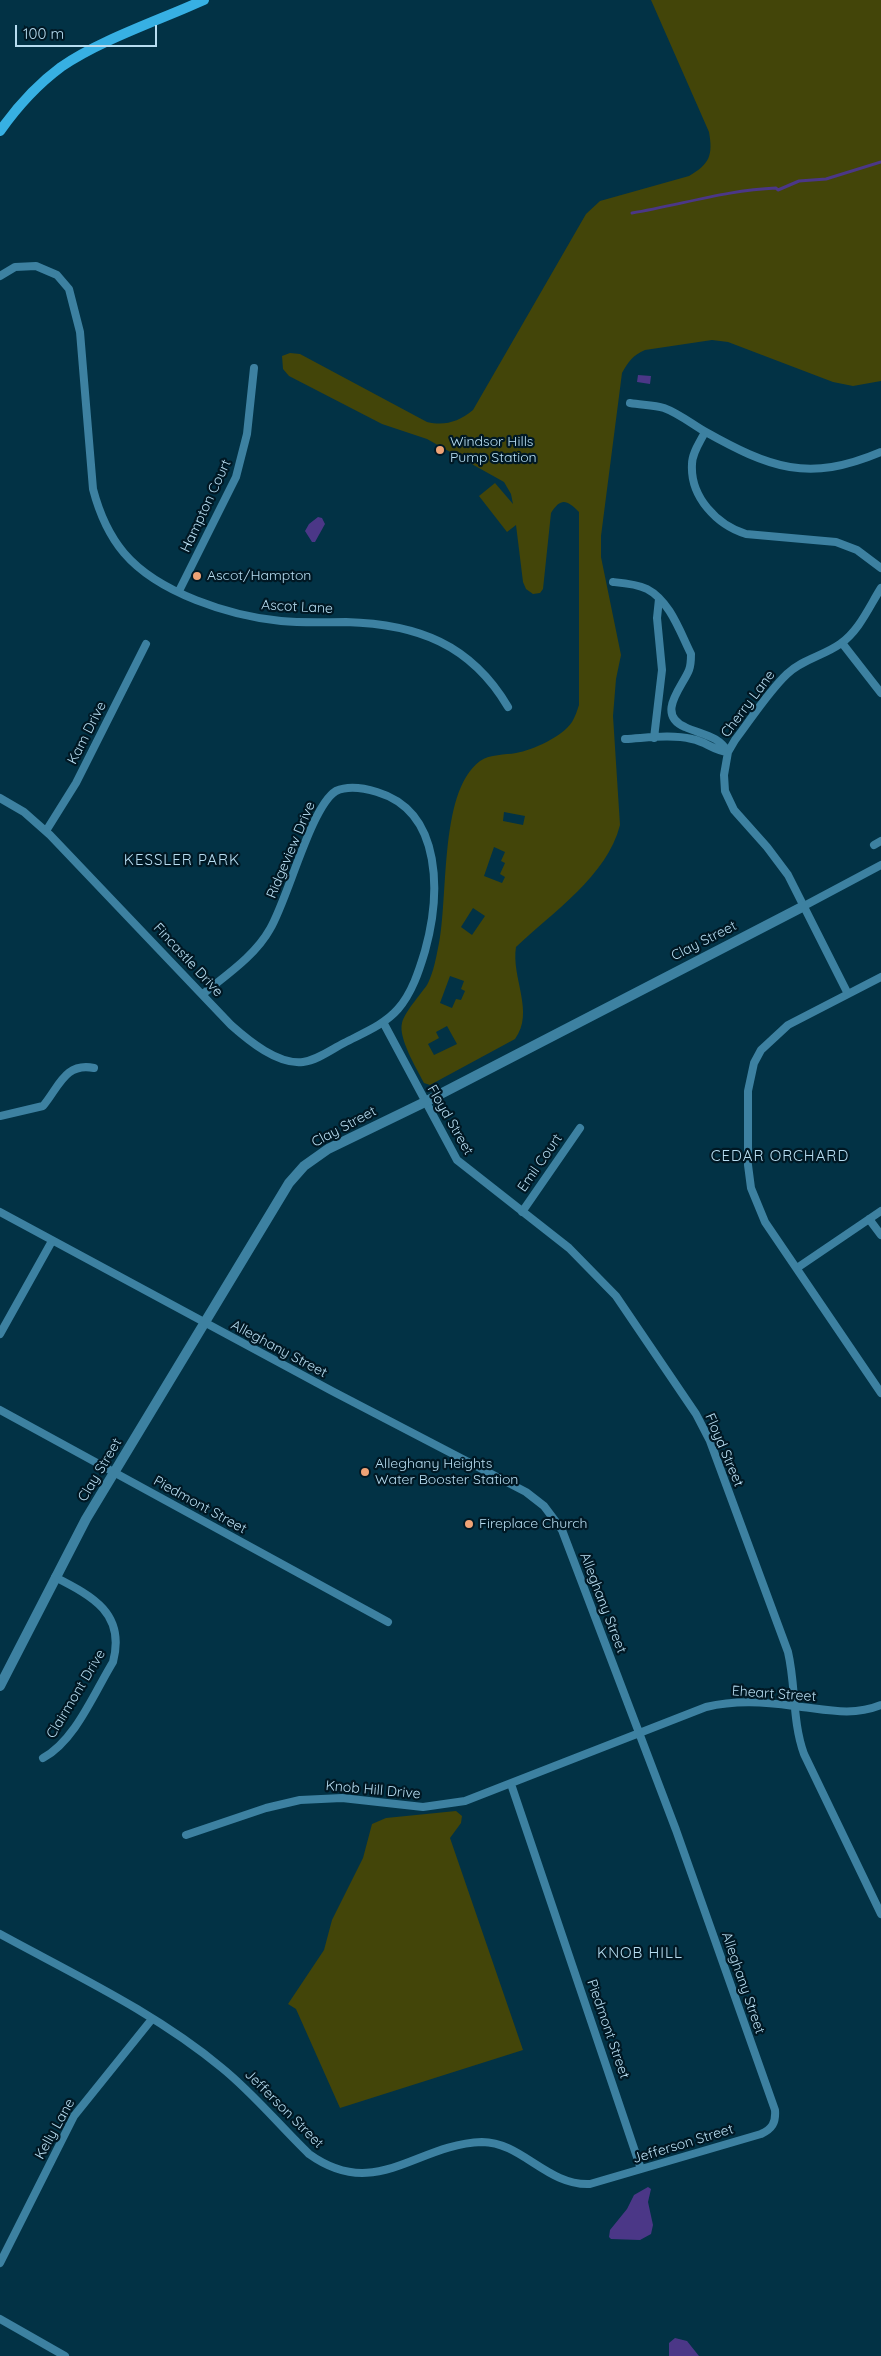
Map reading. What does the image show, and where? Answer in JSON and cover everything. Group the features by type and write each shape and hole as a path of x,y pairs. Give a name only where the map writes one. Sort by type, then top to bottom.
{"main road":[{"path":"0,130 44,81 62,67 86,52 204,0"}],"street":[{"name":"Ascot Lane","path":"0,276 15,267 36,266 58,275 69,288 80,332 90,478 97,506 116,542 132,561 179,591 215,607 254,617 289,622 376,624 430,636 447,644 475,663 493,682 508,707"},
{"name":"Hampton Court","path":"179,591 236,477 247,434 254,368"},
{"path":"630,403 665,408 705,432 764,462 806,470 844,465 881,452"},
{"path":"705,432 693,455 692,473 700,495 716,519 732,530 746,534 836,542 857,550 881,568"},
{"path":"613,582 647,589 659,599 670,613 691,654 690,669 674,695 673,714 683,726 704,733 723,743 728,752"},
{"name":"Cherry Lane","path":"848,994 782,866 767,846 734,810 725,791 725,769 728,752 734,740 786,675 804,661 842,643 854,631 881,588"},
{"path":"654,738 662,670 657,618 659,599"},
{"path":"842,643 881,693"},
{"name":"Kam Drive","path":"46,831 76,784 146,644"},
{"path":"625,739 690,738 708,745 714,750 728,752"},
{"name":"Ridgeview Drive","path":"203,994 248,956 267,935 276,918 324,803 332,794 346,787 362,789 388,796 408,812 422,830 434,863 434,905 423,958 406,998 397,1010 383,1022"},
{"name":"Fincastle Drive","path":"0,798 24,812 46,831 240,1033 267,1051 292,1062 304,1062 383,1022"},
{"name":"Clay Street","path":"0,1686 86,1519 203,1322 232,1279 289,1183 310,1161 881,865"},
{"path":"881,977 788,1025 772,1038 761,1050 754,1063 748,1091 748,1165 751,1188 765,1222 881,1393"},
{"name":"Floyd Street","path":"383,1022 457,1160 569,1248 616,1296 696,1414 710,1441 788,1652 793,1673 797,1733 804,1754 881,1914"},
{"path":"0,1116 43,1106 72,1069 82,1066 94,1068"},
{"name":"Emil Court","path":"522,1212 580,1128"},
{"path":"797,1268 881,1211"},
{"name":"Alleghany Street","path":"0,1212 203,1322 526,1492 544,1506 562,1530 679,1839 775,2110 773,2125"},
{"path":"869,1219 881,1235"},
{"path":"0,1334 52,1241"},
{"name":"Piedmont Street","path":"0,1410 388,1622"},
{"name":"Clairmont Drive","path":"43,1758 55,1752 68,1737 113,1662 116,1650 115,1628 99,1603 87,1593 55,1577"},
{"name":"Eheart Street","path":"639,1734 706,1707 724,1703 744,1701 844,1713 869,1710 881,1705"},
{"name":"Knob Hill Drive","path":"186,1835 266,1808 300,1800 342,1798 406,1807 431,1807 466,1801 639,1734"},
{"name":"Piedmont Street","path":"511,1784 641,2170"},
{"name":"Jefferson Street","path":"0,1934 152,2020 222,2067 249,2091 309,2154 336,2168 352,2173 370,2174 451,2148 485,2142 510,2150 565,2182 590,2184 761,2134 773,2125"},
{"name":"Kelly Lane","path":"0,2263 74,2116 152,2020"},
{"path":"0,2319 65,2356"}],"shaded area":[{"path":"651,0 881,0 881,381 853,386 833,382 728,342 712,340 645,350 631,359 626,365 622,373 601,536 601,557 621,655 616,679 613,716 620,825 603,861 591,877 516,947 515,959 523,1006 523,1018 521,1029 515,1039 430,1085 424,1083 405,1045 402,1023 409,1009 427,985 434,965 441,932 447,851 457,798 466,776 480,761 493,756 516,753 547,742 567,728 573,720 579,705 579,512 568,503 561,502 551,513 543,589 540,593 533,594 526,589 523,582 516,525 507,532 479,496 495,483 513,504 511,494 504,482 427,439 382,424 289,376 283,369 282,356 290,353 300,354 427,422 440,424 462,418 473,410 586,214 600,201 689,176 696,172 706,163 710,153 709,132","holes":["504,812 525,816 523,825 503,821","494,847 505,852 501,861 505,863 500,874 505,877 502,883 484,876","473,908 485,916 472,935 461,927","450,976 464,981 461,989 465,991 461,1000 456,999 452,1008 440,1003","447,1026 457,1044 434,1055 428,1044 439,1038 436,1032"]},
{"path":"638,375 651,376 650,384 637,382"},
{"path":"318,517 322,518 325,524 315,542 312,542 305,531 309,524"},
{"path":"456,1811 462,1816 461,1823 450,1838 523,2050 340,2108 296,2009 288,2004 324,1950 332,1920 363,1858 372,1824 386,1818"},
{"path":"648,2187 651,2189 648,2202 653,2225 651,2234 640,2240 611,2239 609,2237 610,2230 627,2209 634,2195"},
{"path":"675,2338 687,2341 699,2356 669,2356 669,2343"}],"waterway":[{"path":"632,213 758,189 776,188 778,190 799,181 826,179 881,162"}],"place":[{"name":"Windsor Hills Pump Station","path":"440,450"},
{"name":"Ascot/Hampton","path":"197,576"},
{"name":"Alleghany Heights Water Booster Station","path":"365,1472"},
{"name":"Fireplace Church","path":"469,1524"}],"district":[{"name":"KESSLER PARK","path":"182,860"},
{"name":"CEDAR ORCHARD","path":"780,1156"},
{"name":"KNOB HILL","path":"640,1953"}]}
